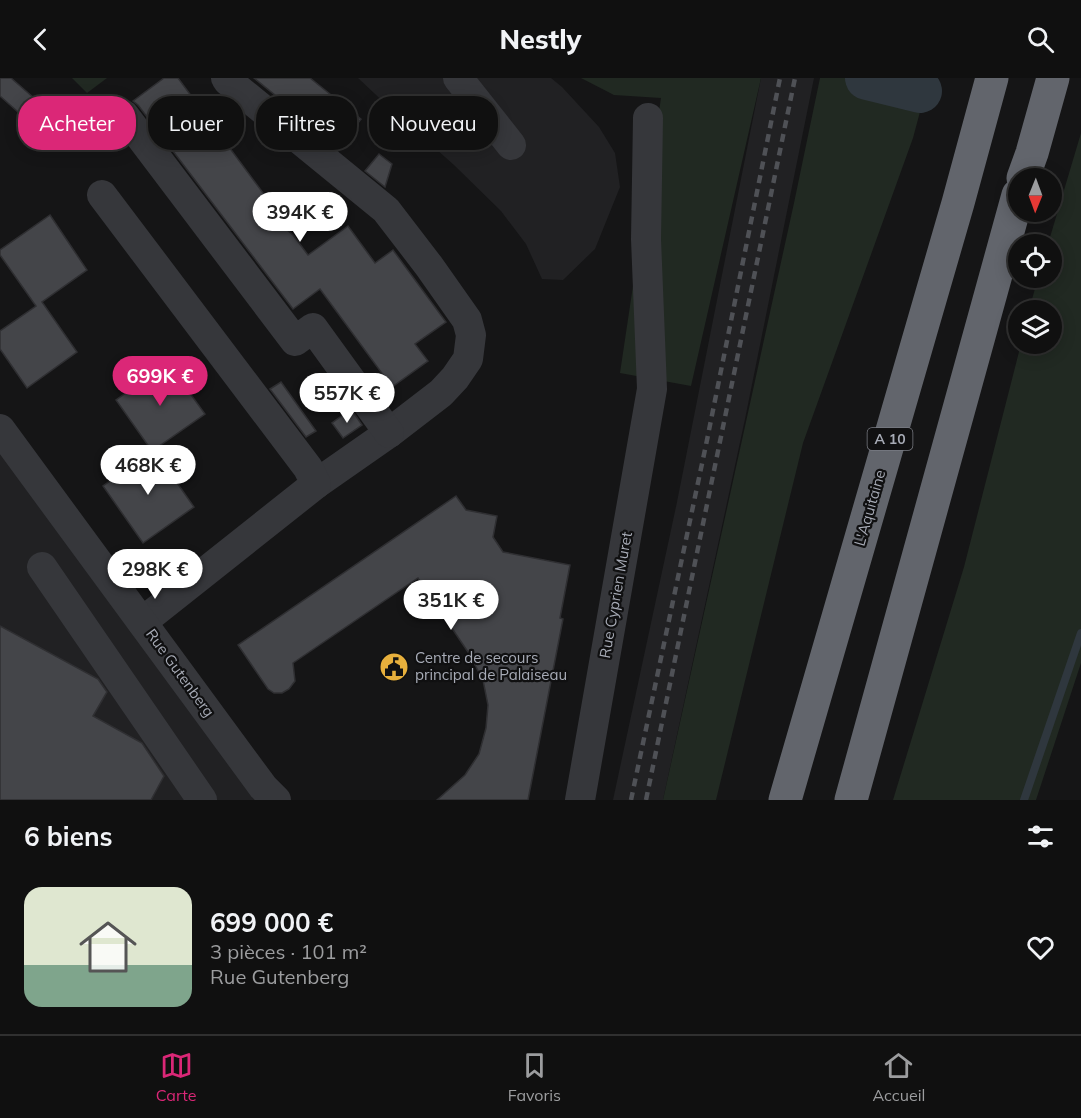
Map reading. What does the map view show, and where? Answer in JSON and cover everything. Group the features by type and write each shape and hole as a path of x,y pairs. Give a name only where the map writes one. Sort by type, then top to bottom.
{"highway":[{"name":"L'Aquitaine","path":"785,800 955,214 992,78"},
{"path":"1027,168 1053,78"},
{"path":"851,800 1011,222"}],"street":[{"path":"142,622 316,484 441,393 468,359 471,335 467,320 386,210 226,78"},
{"path":"458,78 512,145"},
{"name":"Rue Cyprien Muret","path":"580,800 652,389 646,239 648,118"},
{"path":"136,131 295,342 313,328 389,433"},
{"path":"102,195 308,468 316,484"},
{"name":"Rue Gutenberg","path":"0,429 263,787 276,800"},
{"path":"42,567 202,800"}],"shaded area":[{"path":"72,78 107,78 87,93"},
{"path":"358,78 551,78 599,127 615,153 620,187 595,249 563,280 542,279 526,244 501,211 437,150 498,150 498,96 377,96"},
{"path":"581,78 761,78 691,386 620,373 661,98 614,95"},
{"path":"761,78 814,78 745,419 663,800 613,800 677,502"},
{"path":"820,78 929,78 913,138 803,443 716,800 663,800 794,203"},
{"path":"1081,133 1081,663 1036,800 893,800 964,567 1018,354 1062,354 1062,300 1032,300 1035,288 1062,288 1062,234 1051,234 1055,222 1062,222 1062,197"},
{"path":"0,429 276,800 0,800"}],"building":[{"path":"0,78 11,78 32,96 18,96 18,112 0,96"},
{"path":"164,78 178,78 191,96 148,96 148,118 136,103 136,99"},
{"path":"254,78 310,78 332,96 276,96"},
{"path":"172,150 231,150 283,220 280,224 293,235 308,255 348,226 375,263 393,250 446,322 415,344 428,361 392,387 320,289 293,309"},
{"path":"379,154 392,164 385,187 365,171"},
{"path":"50,215 87,270 42,302 77,352 27,388 0,349 0,331 36,306 0,255 0,250"},
{"path":"168,363 205,414 152,451 116,400"},
{"path":"281,382 316,431 306,437 270,389"},
{"path":"351,409 362,425 343,438 332,423"},
{"path":"154,450 194,507 143,543 103,486"},
{"path":"456,496 466,510 497,516 493,537 503,552 570,565 560,618 563,619 528,800 437,800 465,775 479,754 486,728 488,705 483,680 468,652 418,578 293,663 295,681 289,689 282,693 274,693 268,689 238,645"},
{"path":"0,626 98,679 107,692 93,716 142,743 164,776 151,800 0,800"}],"waterway":[{"path":"867,78 920,91"},
{"path":"1024,800 1081,633"}],"railway":[{"path":"631,800 780,78"},
{"path":"646,800 795,78"}],"place":[{"name":"Centre de secours principal de Palaiseau","path":"394,667"}]}
